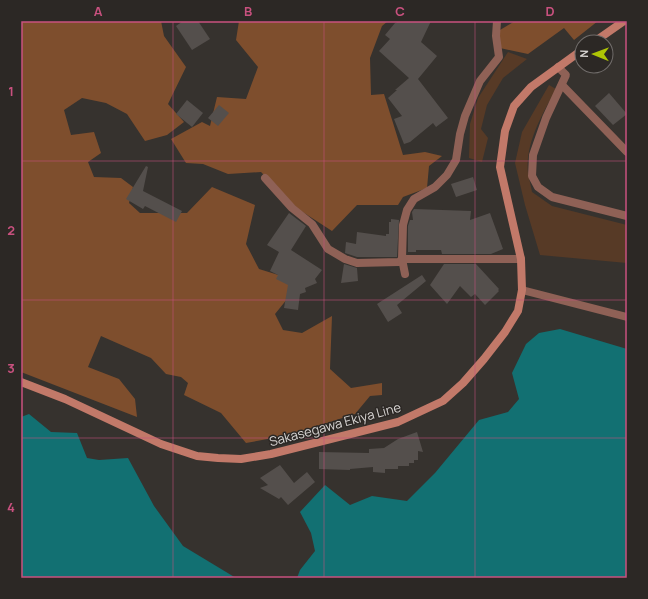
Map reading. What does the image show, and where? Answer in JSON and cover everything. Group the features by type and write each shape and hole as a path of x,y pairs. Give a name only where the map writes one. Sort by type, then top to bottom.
{"main road":[{"path":"605,34 624,21"},
{"name":"Sakasegawa Ekiya Line","path":"21,382 65,398 161,444 197,456 241,458 271,454 398,422 443,401 463,383 504,332 518,311 522,290 521,260 500,167 505,131 514,106 531,87 574,56"}],"street":[{"path":"405,274 402,259 403,225 408,210 414,199 435,187 447,175 456,160 460,134 465,116 480,82 500,57 496,36 497,21"},
{"path":"558,67 566,75 546,118 533,155 532,176 538,188 552,197 627,216"},
{"path":"562,85 627,152"},
{"path":"265,178 292,208 312,224 328,249 345,259 357,263 399,262 402,259 521,260"},
{"path":"522,290 627,317"}],"shaded area":[{"path":"21,21 161,21 164,36 186,67 168,104 184,122 167,135 145,141 127,114 106,103 82,98 64,110 71,135 94,132 101,153 88,162 94,177 121,178 133,187 129,203 140,213 187,213 212,187 255,205 246,244 259,269 288,278 296,288 275,314 283,330 302,333 332,316 330,369 351,388 382,383 382,395 370,396 355,414 289,435 246,443 221,413 184,395 188,383 181,377 166,374 151,358 101,336 88,367 119,379 135,399 137,417 21,372"},
{"path":"239,21 388,21 382,26 370,58 371,95 384,94 403,155 425,152 442,156 429,166 427,188 403,197 398,205 357,205 332,231 295,207 261,172 228,174 203,164 186,163 171,139 202,122 210,126 217,97 246,99 258,67 236,40"},
{"path":"515,21 598,21 582,34 574,34 574,40 564,28 528,54 500,48 500,30"},
{"path":"508,52 527,59 503,78 487,105 481,129 488,138 482,162 469,158 470,124 478,98"},
{"path":"549,85 556,89 545,109 529,151 528,173 532,192 552,206 627,225 627,263 540,255 525,205 515,163 522,132"}],"water":[{"path":"560,329 627,349 627,578 297,578 300,570 315,551 311,533 300,512 325,485 350,505 372,496 407,501 435,473 479,420 508,412 519,399 512,373 526,344 539,333"},
{"path":"29,414 51,432 77,433 87,458 99,460 128,458 154,506 183,546 236,578 21,578 21,417"}],"building":[{"path":"183,21 198,21 210,39 192,50 176,26"},
{"path":"398,21 431,21 421,42 437,56 418,79 448,118 436,127 433,123 410,142 404,144 394,119 402,116 388,98 409,78 379,51 390,39 385,35"},
{"path":"609,93 627,114 613,125 595,106"},
{"path":"187,100 203,113 192,127 176,114"},
{"path":"219,105 229,113 218,126 208,118"},
{"path":"146,166 148,167 143,191 182,211 176,222 145,206 143,209 126,199"},
{"path":"473,177 477,190 456,197 451,184"},
{"path":"414,209 471,211 470,220 490,213 503,249 491,254 442,254 441,250 416,250 416,252 408,252 408,226 410,220 413,220 412,212"},
{"path":"289,213 306,226 291,250 322,270 315,279 317,283 305,288 306,292 300,294 298,310 284,308 288,285 276,279 278,275 270,271 279,252 267,245"},
{"path":"391,219 399,220 397,257 357,257 345,253 346,242 356,244 357,232 386,236 386,234 389,234 389,222 391,222"},
{"path":"344,264 357,268 358,281 341,283"},
{"path":"444,264 476,264 499,289 499,291 485,305 475,294 471,297 460,286 447,304 430,285"},
{"path":"422,275 426,281 397,305 402,313 388,322 377,304"},
{"path":"417,432 423,452 418,451 418,460 414,460 414,463 409,463 409,466 398,466 398,469 385,469 385,473 373,472 373,467 350,470 319,469 319,452 369,453 369,449 384,448 398,439"},
{"path":"280,465 294,483 307,472 315,482 288,505 281,497 279,499 260,488 268,485 260,478"}]}
